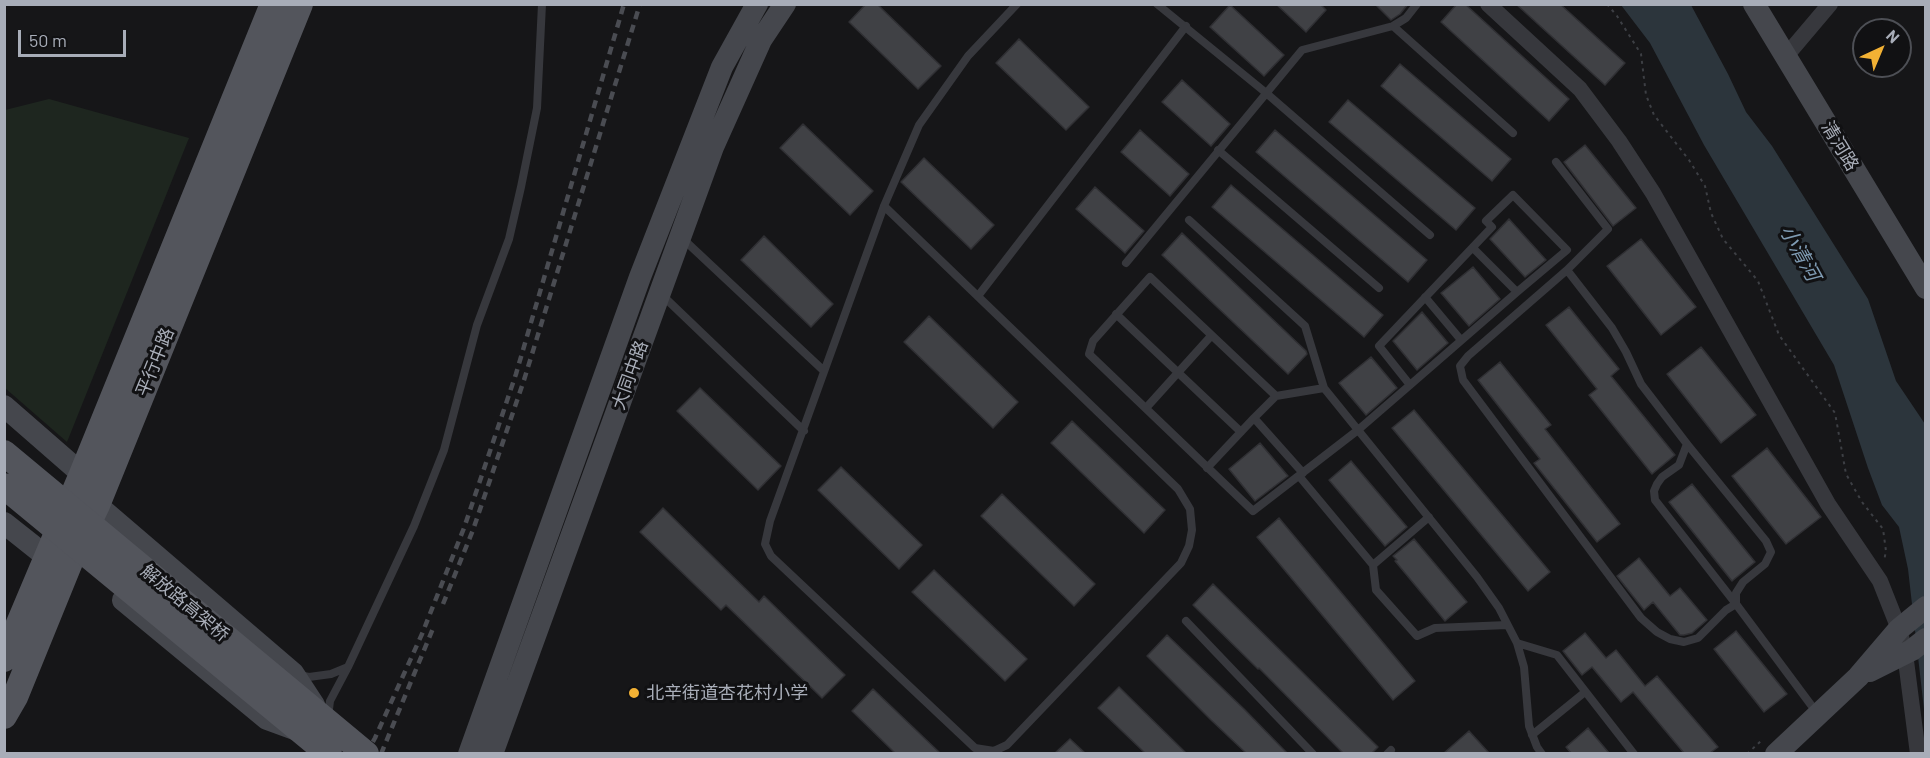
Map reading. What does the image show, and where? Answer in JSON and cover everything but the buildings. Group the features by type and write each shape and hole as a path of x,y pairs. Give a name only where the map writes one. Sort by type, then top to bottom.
{"main road":[{"name":"平行中路","path":"4,660 273,4"},
{"name":"平行中路","path":"4,716 15,697 72,557 97,505 300,4"},
{"name":"大同中路","path":"469,753 640,277 722,67 757,4"},
{"name":"大同中路","path":"492,753 718,136 761,39 785,4"},
{"name":"清河路","path":"1754,4 1926,288"},
{"path":"4,406 82,474 97,505 293,673 330,743 339,745 267,719 72,557 47,557 4,523"},
{"name":"解放路高架桥","path":"4,453 366,753"},
{"name":"解放路高架桥","path":"4,486 330,743"},
{"path":"1776,753 1858,677 1902,627 1926,607"},
{"path":"1858,677 1914,647"}],"street":[{"path":"1488,4 1580,90 1619,141 1653,193 1828,504 1880,581 1914,647 1918,753"},
{"path":"1786,56 1830,4"}],"lane":[{"path":"330,743 328,714 330,702 414,526 444,450 477,325 509,238 537,108 542,4"},
{"path":"884,206 1178,489 1190,508 1192,530 1189,546 1181,563 1007,745 994,751 975,748 771,556 765,544 770,521 884,206 919,124 968,56 1017,4"},
{"path":"1157,4 1265,92 1430,235"},
{"path":"1126,263 1302,50 1393,26 1406,18 1417,4"},
{"path":"978,296 1186,26"},
{"path":"1393,26 1514,133"},
{"path":"1218,150 1378,288"},
{"path":"1556,162 1608,229 1567,270 1468,356 1460,366 1463,380 1641,618 1657,632 1670,639 1684,642 1698,638 1726,610 1736,604"},
{"path":"1276,396 1150,277 1093,341 1089,354 1253,511 1358,430 1568,250 1514,195 1486,221 1492,227 1379,346 1410,385"},
{"path":"1189,220 1305,326 1324,388 1478,577 1499,608 1517,644 1524,667 1529,726 1542,753"},
{"path":"680,236 824,371"},
{"path":"1473,248 1517,292"},
{"path":"1567,270 1612,328 1641,384 1766,541 1771,552 1765,564 1743,582 1736,592 1736,604"},
{"path":"660,292 804,430"},
{"path":"1425,297 1461,340"},
{"path":"1116,314 1241,432"},
{"path":"1146,408 1211,336"},
{"path":"1208,468 1276,396 1324,388"},
{"path":"1254,418 1373,565 1376,590 1417,636 1435,628 1507,625"},
{"path":"1687,444 1679,465 1662,477 1657,484 1654,491 1655,500 1817,713"},
{"path":"1373,565 1429,517"},
{"path":"1186,621 1313,753"},
{"path":"1517,644 1557,656 1634,753"},
{"path":"293,673 309,677 331,674 348,667"},
{"path":"1532,735 1585,692"}],"path":[{"path":"1607,4 1641,54 1646,95 1654,115 1689,160 1705,186 1711,213 1723,239 1758,281 1779,335 1835,413 1846,474 1862,502 1883,529 1886,551 1880,581"}],"shaded area":[{"path":"49,99 189,138 67,442 5,388 5,110"}],"water":[{"name":"小清河","path":"1621,5 1691,5 1746,112 1772,146 1868,299 1896,381 1925,424 1925,718 1908,569 1899,527 1882,505 1834,365 1704,145 1650,43"}],"railway":[{"path":"366,754 422,634 464,528 516,374 624,4"},
{"path":"443,604 473,530 524,380 640,4"},
{"path":"381,754 434,626"}],"place":[{"name":"北辛街道杏花村小学","path":"634,693"}]}
